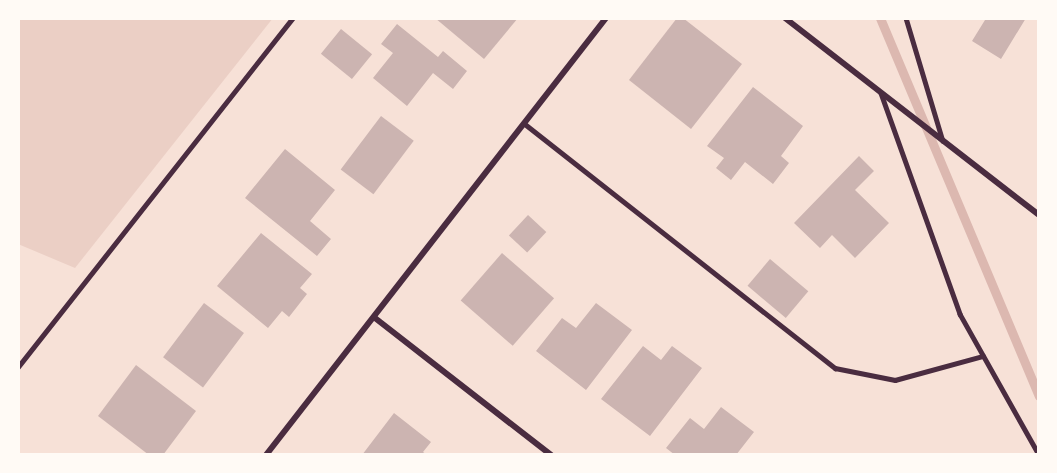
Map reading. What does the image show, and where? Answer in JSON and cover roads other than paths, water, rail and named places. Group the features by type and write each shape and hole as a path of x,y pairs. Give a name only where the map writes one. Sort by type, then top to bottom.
{"street":[{"path":"266,455 375,318 606,18"},
{"path":"785,18 1039,215"},
{"path":"375,318 551,455"}],"lane":[{"path":"18,367 293,18"},
{"path":"906,18 943,141"},
{"path":"881,93 960,314 1039,455"},
{"path":"525,124 835,368 895,380 983,356"}],"waterway":[{"path":"880,18 1039,396"}]}
